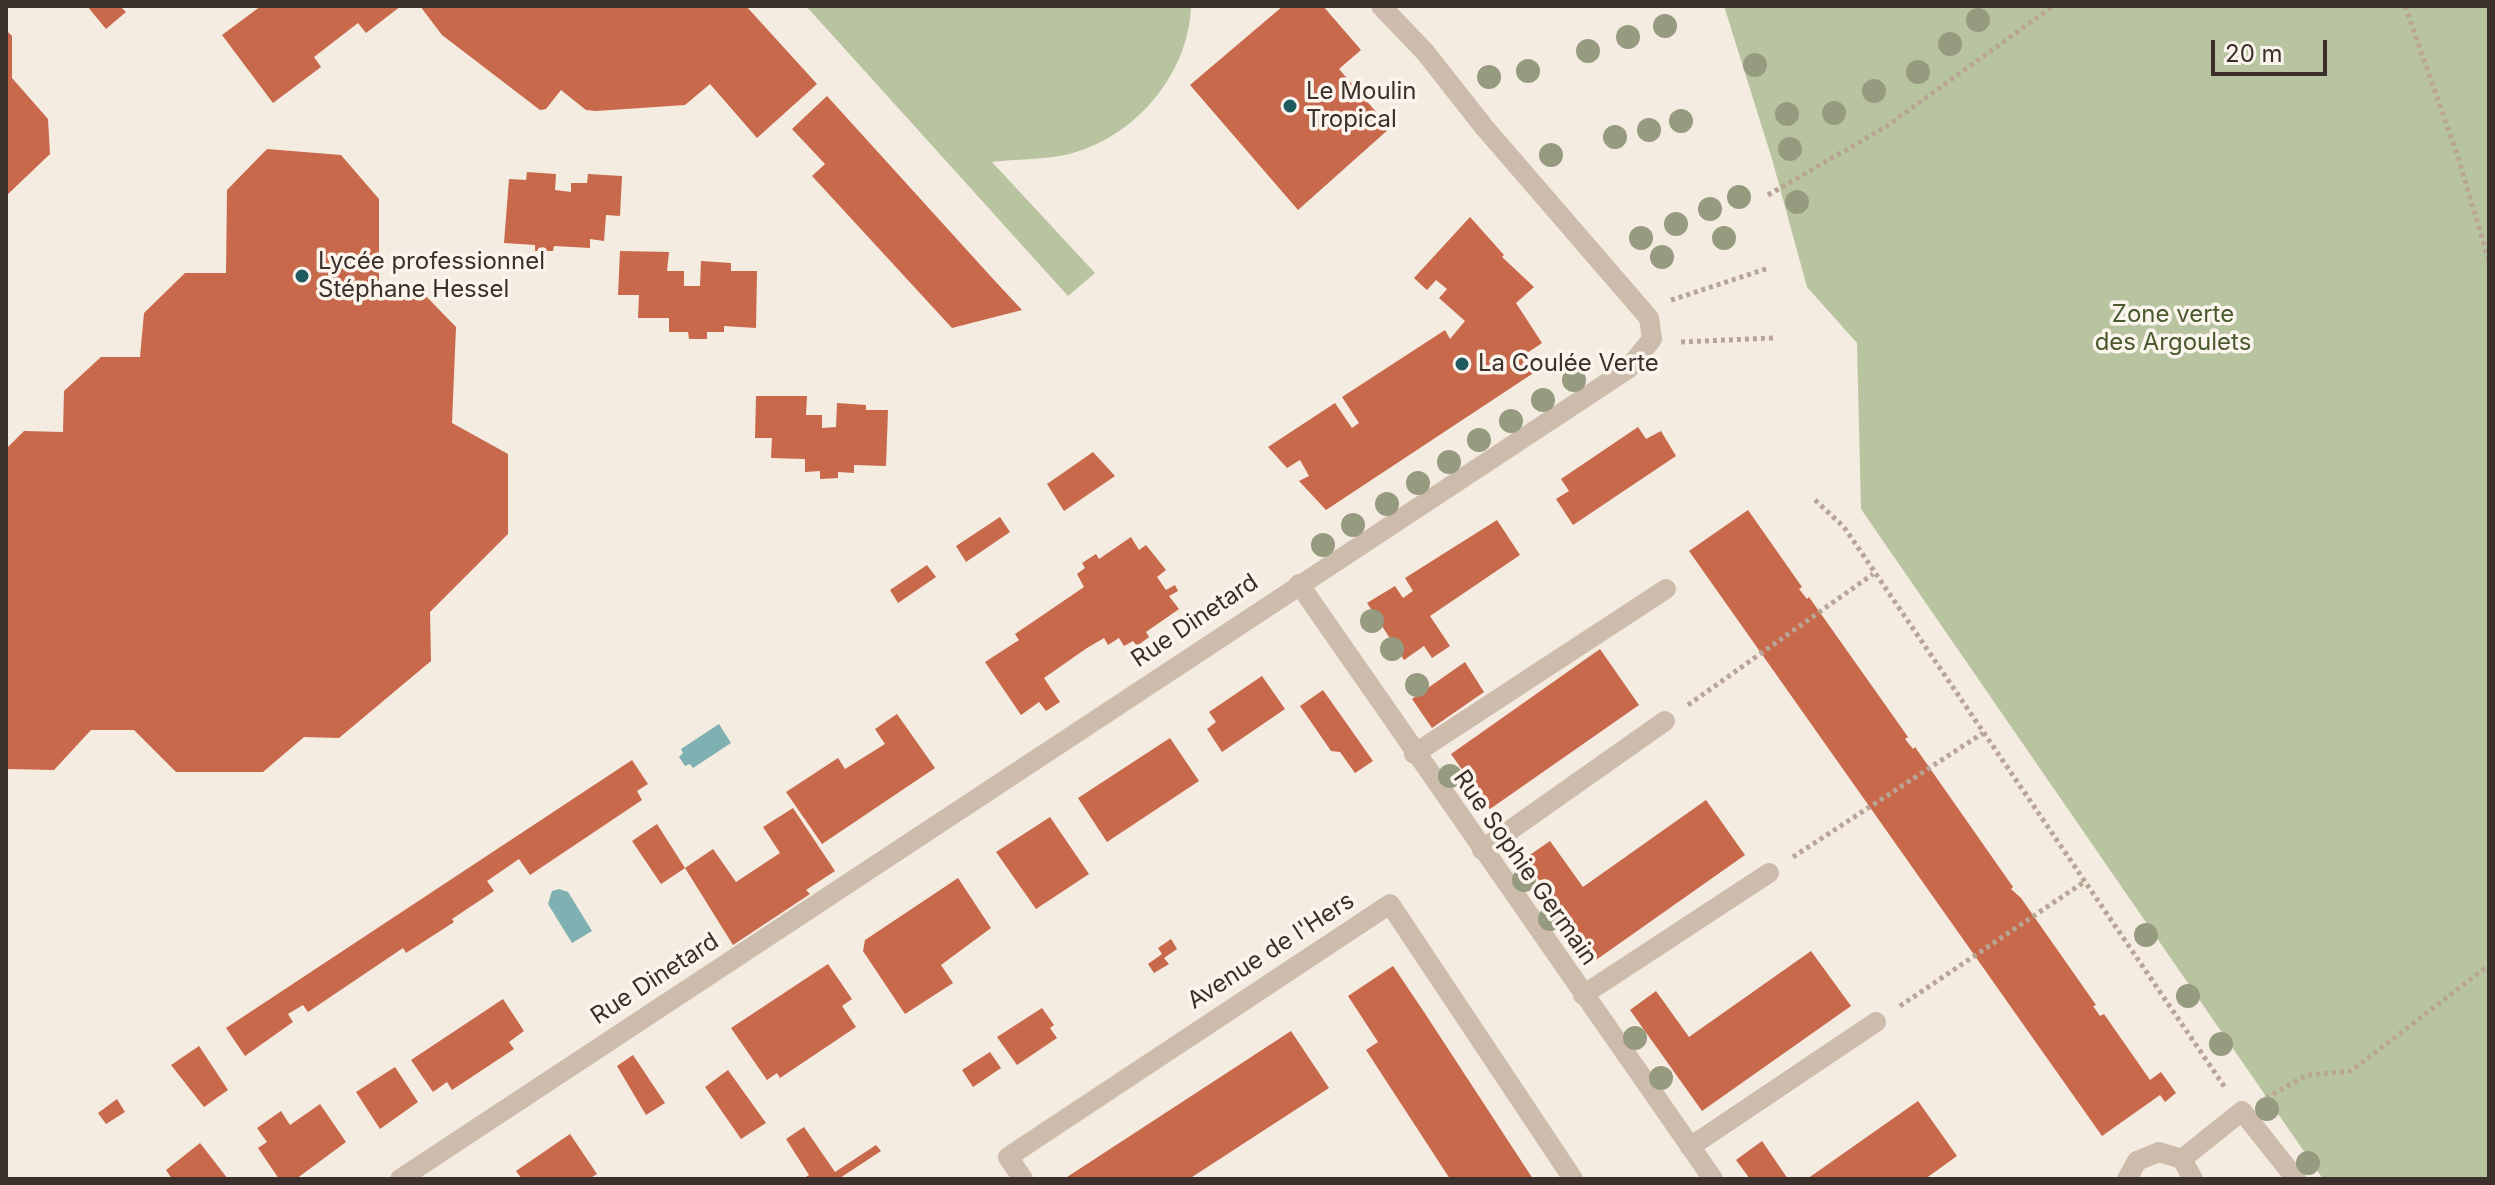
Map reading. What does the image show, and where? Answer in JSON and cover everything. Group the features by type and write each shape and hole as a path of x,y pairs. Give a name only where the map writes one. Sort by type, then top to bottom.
{"street":[{"path":"1381,6 1425,52 1484,127 1649,318 1652,339"},
{"name":"Rue Dinetard","path":"400,1179 1628,369 1652,339"},
{"name":"Rue Sophie Germain","path":"1299,584 1414,754 1713,1179"},
{"path":"1414,754 1666,589"},
{"path":"1482,850 1665,721"},
{"path":"1583,995 1769,873"},
{"name":"Avenue de l'Hers","path":"1023,1179 1008,1157 1390,904 1573,1179"},
{"path":"1690,1147 1876,1022"},
{"path":"2182,1159 2242,1111 2296,1179"},
{"path":"2127,1179 2137,1161 2147,1154 2159,1152 2182,1159 2193,1179"}],"path":[{"path":"1768,195 1884,128 2053,6"},
{"path":"2405,6 2457,154 2489,261"},
{"path":"1649,318 1672,300 1769,268"},
{"path":"1652,339 1696,344 1773,338"},
{"path":"1815,500 1844,527 1873,574 2242,1111 2307,1075 2351,1071 2489,965"},
{"path":"1665,721 1873,574"},
{"path":"1769,873 1983,733"},
{"path":"1876,1022 2084,882"}],"green space":[{"path":"806,6 1191,6 1188,32 1168,80 1153,101 1134,119 1090,147 1065,155 992,162 1095,273 1068,296"},
{"name":"Zone verte des Argoulets","path":"1724,6 2489,6 2489,1179 2323,1179 1861,509 1857,343 1807,287 1772,159"}],"water":[{"path":"719,724 731,743 693,768 690,764 685,766 679,757 683,753 681,749"},
{"path":"559,889 568,892 592,931 572,943 548,904 552,891"}],"building":[{"path":"87,6 120,6 126,12 106,29"},
{"path":"261,6 401,6 366,33 358,23 314,57 321,67 273,103 222,35"},
{"path":"420,6 746,6 817,84 757,138 710,84 685,105 586,110 561,90 546,109 540,110 442,35"},
{"name":"Le Moulin Tropical","path":"1283,6 1323,6 1361,50 1339,69 1390,128 1298,210 1190,85"},
{"path":"6,30 12,36 12,78 48,119 50,154 6,196"},
{"path":"827,96 1022,310 952,328 812,176 825,164 792,129"},
{"path":"267,149 341,155 379,199 379,290 421,291 456,327 452,423 508,454 508,534 430,612 431,661 339,738 304,737 263,772 176,772 134,730 91,730 54,770 6,769 6,449 24,431 63,432 64,391 101,357 140,357 144,313 185,273 226,273 227,190"},
{"path":"527,172 556,174 555,190 571,192 571,183 587,183 588,174 622,176 620,216 606,215 604,241 590,239 590,248 554,246 553,251 535,251 535,245 504,243 509,179 526,180"},
{"name":"La Coulée Verte","path":"1470,217 1504,255 1502,257 1534,287 1516,303 1542,343 1524,355 1535,372 1326,510 1299,481 1309,476 1300,460 1287,468 1268,447 1335,403 1352,428 1359,423 1342,397 1445,330 1450,339 1465,321 1439,298 1447,289 1436,280 1427,290 1414,278"},
{"path":"620,251 669,252 667,271 684,271 684,286 700,286 701,261 731,263 731,271 757,271 756,328 724,326 724,332 707,332 707,339 689,339 688,332 669,332 669,318 638,318 639,295 618,295"},
{"path":"756,396 807,396 806,415 822,415 822,428 836,427 837,403 866,405 866,410 888,410 886,466 854,465 854,473 838,472 838,478 820,479 820,471 805,472 805,459 771,458 772,438 755,438"},
{"path":"1638,427 1646,439 1661,431 1676,456 1573,525 1556,499 1569,491 1561,479"},
{"path":"1093,452 1115,476 1064,511 1047,484"},
{"path":"1748,510 1802,587 1799,589 1807,599 1809,597 1908,737 1905,739 1913,749 1915,747 2013,887 2011,889 2021,898 2096,1005 2093,1006 2100,1016 2104,1014 2150,1080 2161,1072 2176,1093 2165,1102 2160,1095 2102,1136 1689,551"},
{"path":"1000,517 1010,532 966,562 956,546"},
{"path":"1497,520 1520,555 1430,616 1450,646 1432,658 1424,646 1404,660 1367,603 1395,586 1403,598 1413,591 1405,578"},
{"path":"1131,537 1139,550 1146,545 1166,570 1157,577 1166,590 1175,585 1178,591 1169,596 1179,609 1146,632 1149,637 1137,646 1133,641 1124,646 1119,638 1108,645 1104,638 1087,648 1044,678 1060,702 1046,711 1039,702 1021,715 985,662 1019,640 1015,634 1084,587 1077,574 1085,568 1082,563 1096,554 1099,559"},
{"path":"927,565 936,577 898,603 890,590"},
{"path":"1600,649 1639,705 1490,809 1451,754"},
{"path":"1465,662 1484,692 1432,728 1412,699"},
{"path":"1262,676 1285,709 1222,752 1207,729 1216,722 1209,712"},
{"path":"1323,690 1373,761 1355,773 1340,752 1331,751 1300,706"},
{"path":"897,714 935,768 822,844 786,792 838,758 845,769 885,744 875,729"},
{"path":"1170,738 1199,781 1107,842 1078,798"},
{"path":"632,760 648,784 637,791 642,800 530,875 519,859 487,881 494,891 452,919 454,922 406,953 403,948 308,1012 303,1005 288,1014 293,1022 245,1056 226,1028"},
{"path":"1706,800 1745,855 1596,960 1524,859 1550,841 1583,887"},
{"path":"793,808 835,871 806,890 810,894 733,945 685,868 713,849 736,882 780,853 763,827"},
{"path":"1050,817 1089,874 1036,909 996,852"},
{"path":"657,824 685,868 661,884 632,841"},
{"path":"958,878 991,928 941,965 953,983 905,1014 863,951 865,940"},
{"path":"1171,939 1177,949 1164,958 1169,964 1154,973 1148,964 1162,954 1158,948"},
{"path":"1811,951 1851,1006 1702,1111 1630,1010 1656,991 1689,1037"},
{"path":"828,964 852,999 842,1006 856,1027 780,1078 777,1073 767,1080 731,1028"},
{"path":"1393,966 1533,1179 1450,1179 1366,1050 1378,1042 1348,996"},
{"path":"503,999 524,1031 509,1042 514,1049 452,1090 447,1082 433,1092 411,1060"},
{"path":"1042,1008 1054,1025 1050,1028 1057,1038 1017,1065 997,1037"},
{"path":"1291,1031 1329,1088 1189,1179 1064,1179"},
{"path":"199,1046 228,1090 204,1107 171,1065"},
{"path":"990,1052 1001,1068 973,1087 962,1070"},
{"path":"633,1055 665,1103 646,1115 617,1066"},
{"path":"395,1067 418,1102 380,1129 356,1092"},
{"path":"728,1070 766,1123 741,1139 705,1087"},
{"path":"117,1099 125,1112 106,1124 98,1113"},
{"path":"1918,1101 1957,1156 1925,1179 1807,1179"},
{"path":"320,1104 346,1142 296,1179 279,1179 258,1148 267,1142 257,1128 281,1111 290,1125"},
{"path":"804,1127 835,1172 876,1145 881,1151 840,1178 803,1179 809,1175 786,1139"},
{"path":"570,1134 597,1174 589,1179 522,1179 516,1171"},
{"path":"1762,1141 1788,1179 1750,1179 1736,1160"},
{"path":"200,1143 228,1179 172,1179 166,1170"}],"place":[{"name":"Le Moulin Tropical","path":"1290,106"},
{"name":"Lycée professionnel Stéphane Hessel","path":"302,276"},
{"name":"La Coulée Verte","path":"1462,364"}]}
